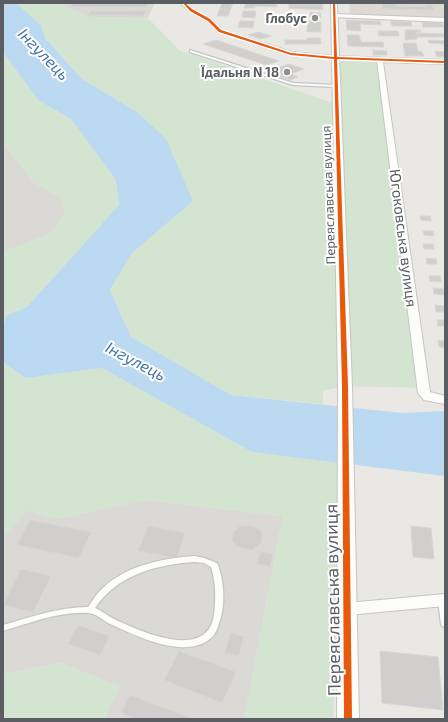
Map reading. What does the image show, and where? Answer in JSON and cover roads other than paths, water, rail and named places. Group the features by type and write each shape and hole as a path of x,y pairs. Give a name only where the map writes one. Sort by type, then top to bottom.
{"street":[{"path":"184,3 191,10 209,20 220,31 291,54 335,58 445,62"},
{"name":"Переяславська вулиця","path":"334,3 344,386 348,719"},
{"path":"335,16 445,20"},
{"name":"Югоковська вулиця","path":"380,60 424,393 428,396 445,400"},
{"path":"347,609 443,600"}],"lane":[{"path":"191,51 293,84 336,86"},
{"path":"3,628 55,614 90,610 150,638 184,644 204,641 215,628 220,598 218,576 214,565 202,560 168,562 139,569 118,580 94,603 90,610"},
{"path":"443,600 445,624"}],"water":[{"name":"Інгулець","path":"3,3 16,3 41,25 45,38 82,79 137,112 166,139 193,201 132,253 110,290 131,337 231,395 402,413 445,411 445,476 252,452 102,368 26,378 3,362 3,329 6,316 27,307 119,205 116,180 71,119 38,100 3,52"}],"place":[{"name":"Глобус","path":"315,18"},
{"name":"Їдальня N 18","path":"287,72"}]}
